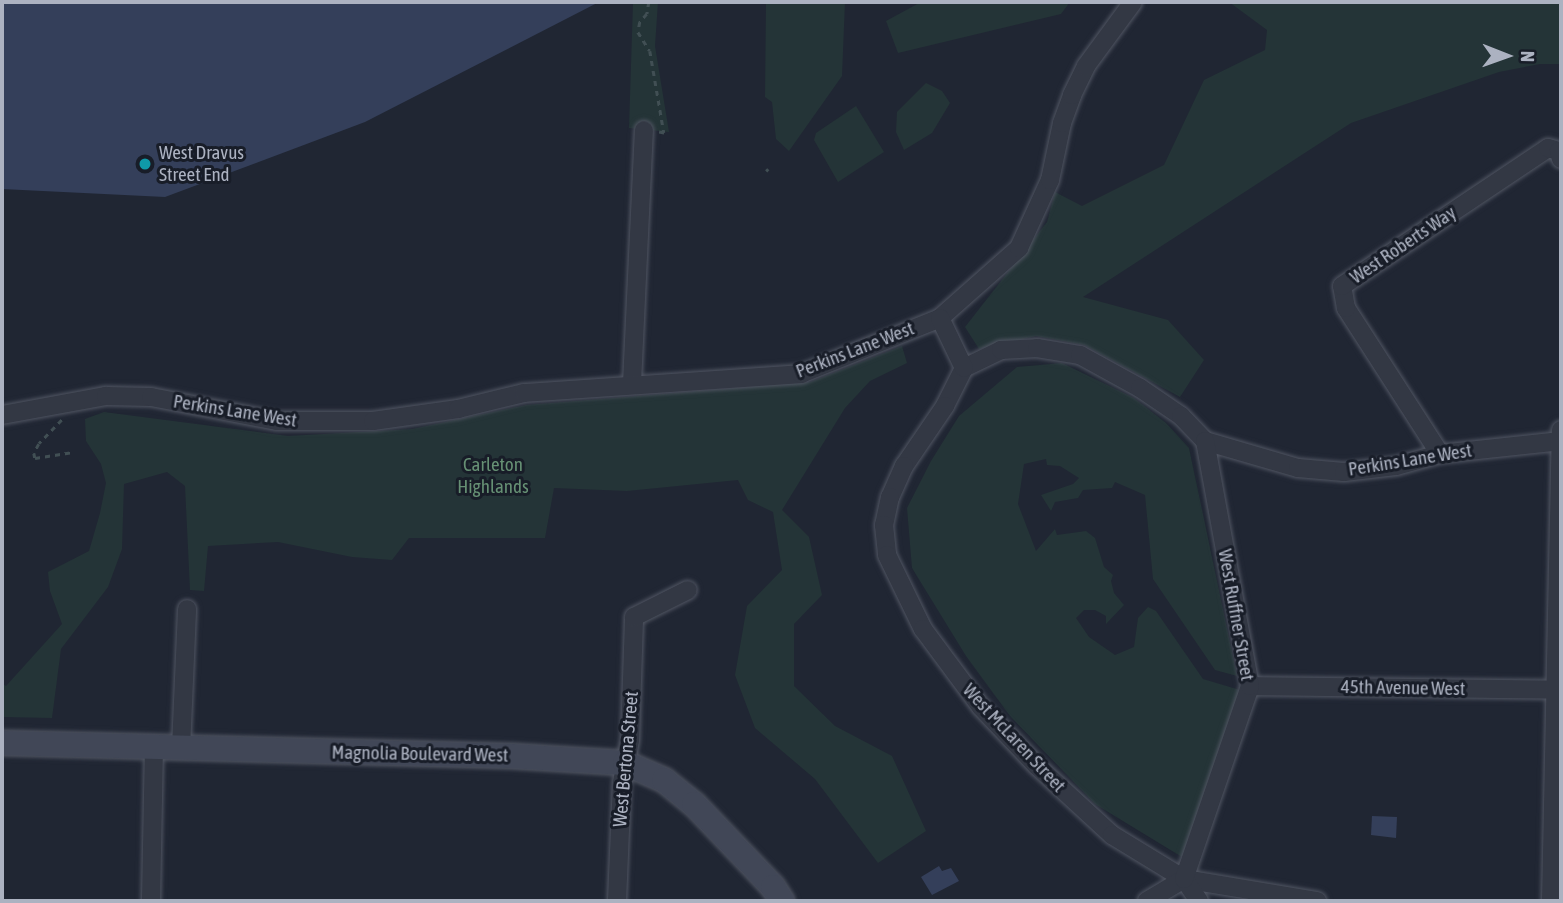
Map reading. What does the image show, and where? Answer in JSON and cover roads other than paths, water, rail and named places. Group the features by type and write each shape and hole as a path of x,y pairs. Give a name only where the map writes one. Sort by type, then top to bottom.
{"street":[{"path":"940,318 1019,248 1050,180 1055,148 1072,94 1086,66 1133,2"},
{"path":"632,383 644,130"},
{"name":"West Roberts Way","path":"1440,454 1346,308 1342,286 1548,148 1560,155"},
{"name":"Perkins Lane West","path":"2,415 106,396 151,397 277,421 373,421 458,409 524,393 632,383 801,374 940,318 964,368 1001,350 1037,348 1080,355 1140,388 1181,416 1205,441 1298,468 1344,471 1396,466 1440,454 1561,441"},
{"name":"West McLaren Street","path":"964,368 945,406 904,466 890,497 884,525 887,555 923,629 981,707 1037,766 1112,835 1184,879"},
{"path":"1551,901 1561,430"},
{"name":"West Ruffner Street","path":"1184,879 1250,686 1205,441"},
{"name":"West Bertona Street","path":"617,901 622,783 630,740 634,617 688,590"},
{"path":"181,748 187,609"},
{"name":"45th Avenue West","path":"1250,686 1556,690"},
{"name":"Magnolia Boulevard West","path":"2,743 511,756 625,763 664,780 694,804 765,878 782,901"},
{"path":"151,901 154,747"},
{"path":"1147,901 1184,879 1317,901"},
{"path":"1184,879 1199,901"}],"water":[{"path":"2,2 599,2 365,122 165,197 2,189"},
{"path":"1372,816 1397,817 1396,838 1371,835"},
{"path":"939,866 942,871 951,868 959,881 932,895 921,877"}],"place":[{"name":"West Dravus Street End","path":"145,164"}],"park label":[{"name":"Carleton Highlands","path":"493,476"}]}
